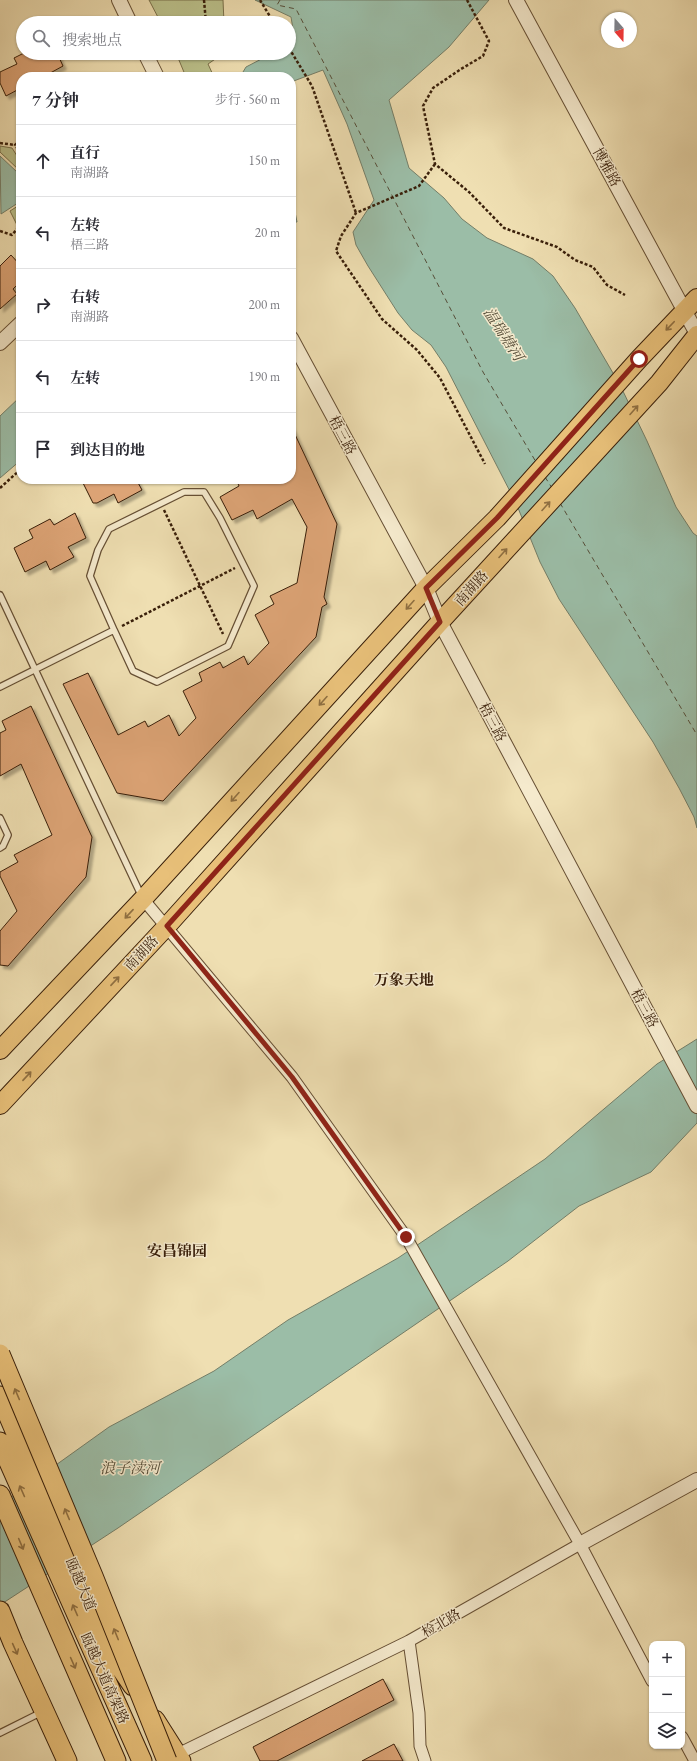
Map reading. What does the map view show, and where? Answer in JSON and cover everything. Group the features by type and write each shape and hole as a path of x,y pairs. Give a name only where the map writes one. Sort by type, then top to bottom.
{"highway":[{"path":"0,1354 93,1576 175,1759"},
{"name":"瓯越大道","path":"0,1396 110,1652 175,1759"},
{"name":"瓯越大道高架路","path":"0,1442 142,1761"},
{"name":"瓯越大道高架路","path":"0,1496 116,1761"},
{"path":"0,1612 67,1761"}],"main road":[{"path":"0,1050 143,899 426,588 497,518 639,359 691,304"},
{"name":"南湖路","path":"0,1105 167,926 440,622 659,383 697,335"}],"street":[{"path":"119,0 127,16"},
{"name":"博雅路","path":"516,0 691,304 697,335"},
{"path":"148,60 154,72"},
{"path":"0,343 16,328"},
{"name":"梧三路","path":"296,347 426,588 440,622 697,1106"},
{"path":"143,899 292,1077 406,1237 580,1544 650,1677"},
{"name":"检北路","path":"175,1759 409,1641 580,1544 697,1480"},
{"path":"409,1641 419,1713 420,1746 425,1761"},
{"path":"685,1743 694,1761"}],"lane":[{"path":"184,492 204,492 220,518 243,564 254,586 228,646 157,682 133,671 90,576 98,550 109,530 184,492"},
{"path":"0,595 143,899"},
{"path":"0,688 114,630"},
{"path":"0,818 8,835 3,846 0,848"},
{"path":"0,1733 36,1715"}],"path":[{"path":"204,0 205,16"},
{"path":"260,0 270,16"},
{"path":"467,0 489,41 483,56 433,88 423,106 435,164 469,192 504,228 557,247 575,260 593,267 607,285 625,295"},
{"path":"296,60 312,86 356,213"},
{"path":"0,143 15,145"},
{"path":"435,164 418,186 356,213 341,236 336,251 382,319 417,350 440,378 485,464"},
{"path":"0,231 12,235 16,230"},
{"path":"0,488 16,474"},
{"path":"161,504 228,646"},
{"path":"114,630 243,564"}],"shaded area":[{"path":"149,0 223,0 224,16 157,16"},
{"path":"179,60 214,60 208,64 212,72 184,72"},
{"path":"0,146 12,148 16,154 16,167 0,152"},
{"path":"16,207 16,223 10,211"}],"water":[{"name":"温瑞塘河","path":"255,0 489,0 449,47 389,100 409,168 444,198 462,219 487,238 533,259 553,276 575,308 620,385 676,507 693,533 697,536 697,828 694,817 653,742 559,599 540,562 516,503 446,367 431,345 412,330 398,313 356,245 353,232 374,200 347,124 323,70 296,80 296,72 243,72 246,67 260,60 296,60 296,16 289,16"},
{"path":"0,156 16,171 16,204 1,214"},
{"path":"16,401 16,464 0,478 0,416"},
{"name":"浪子渎河","path":"697,1039 697,1123 651,1172 579,1206 508,1261 118,1528 0,1605 0,1505 109,1427 214,1371 288,1320 398,1258 545,1159 657,1064"}],"building":[{"path":"16,57 16,60 60,60 63,66 52,72 16,72 16,91 6,96 0,83 0,72 17,64 14,58"},
{"path":"11,255 16,260 16,286 13,289 16,295 0,309 0,266"},
{"path":"296,437 337,524 324,597 327,604 322,607 316,637 163,801 117,793 63,684 88,673 118,735 145,721 148,727 169,715 179,736 196,718 183,691 202,681 199,673 220,662 223,668 244,656 248,665 269,643 255,615 274,604 270,596 297,583 307,527 292,499 257,519 253,510 232,520 220,497 239,486 238,484 296,484"},
{"path":"84,484 139,484 142,490 118,503 114,494 97,503 93,503"},
{"path":"75,513 86,538 68,547 74,557 50,570 46,561 25,572 14,548 33,538 29,530 50,519 54,525"},
{"path":"31,706 92,837 86,877 8,966 0,965 0,931 17,911 0,876 0,872 18,862 14,855 52,835 21,764 0,776 0,733 6,730 2,721"},
{"path":"383,1679 394,1700 277,1761 260,1761 253,1747"},
{"path":"394,1744 403,1761 362,1761"}],"ferry route":[{"path":"280,0 277,5 296,9 483,372 536,462"},
{"path":"545,477 552,488"},
{"path":"560,503 697,735"}],"district":[{"name":"万象天地","path":"404,979"},
{"name":"安昌锦园","path":"177,1250"}],"route":[{"path":"406,1237 292,1077 167,926 440,622 426,588 497,518 639,359"}]}
